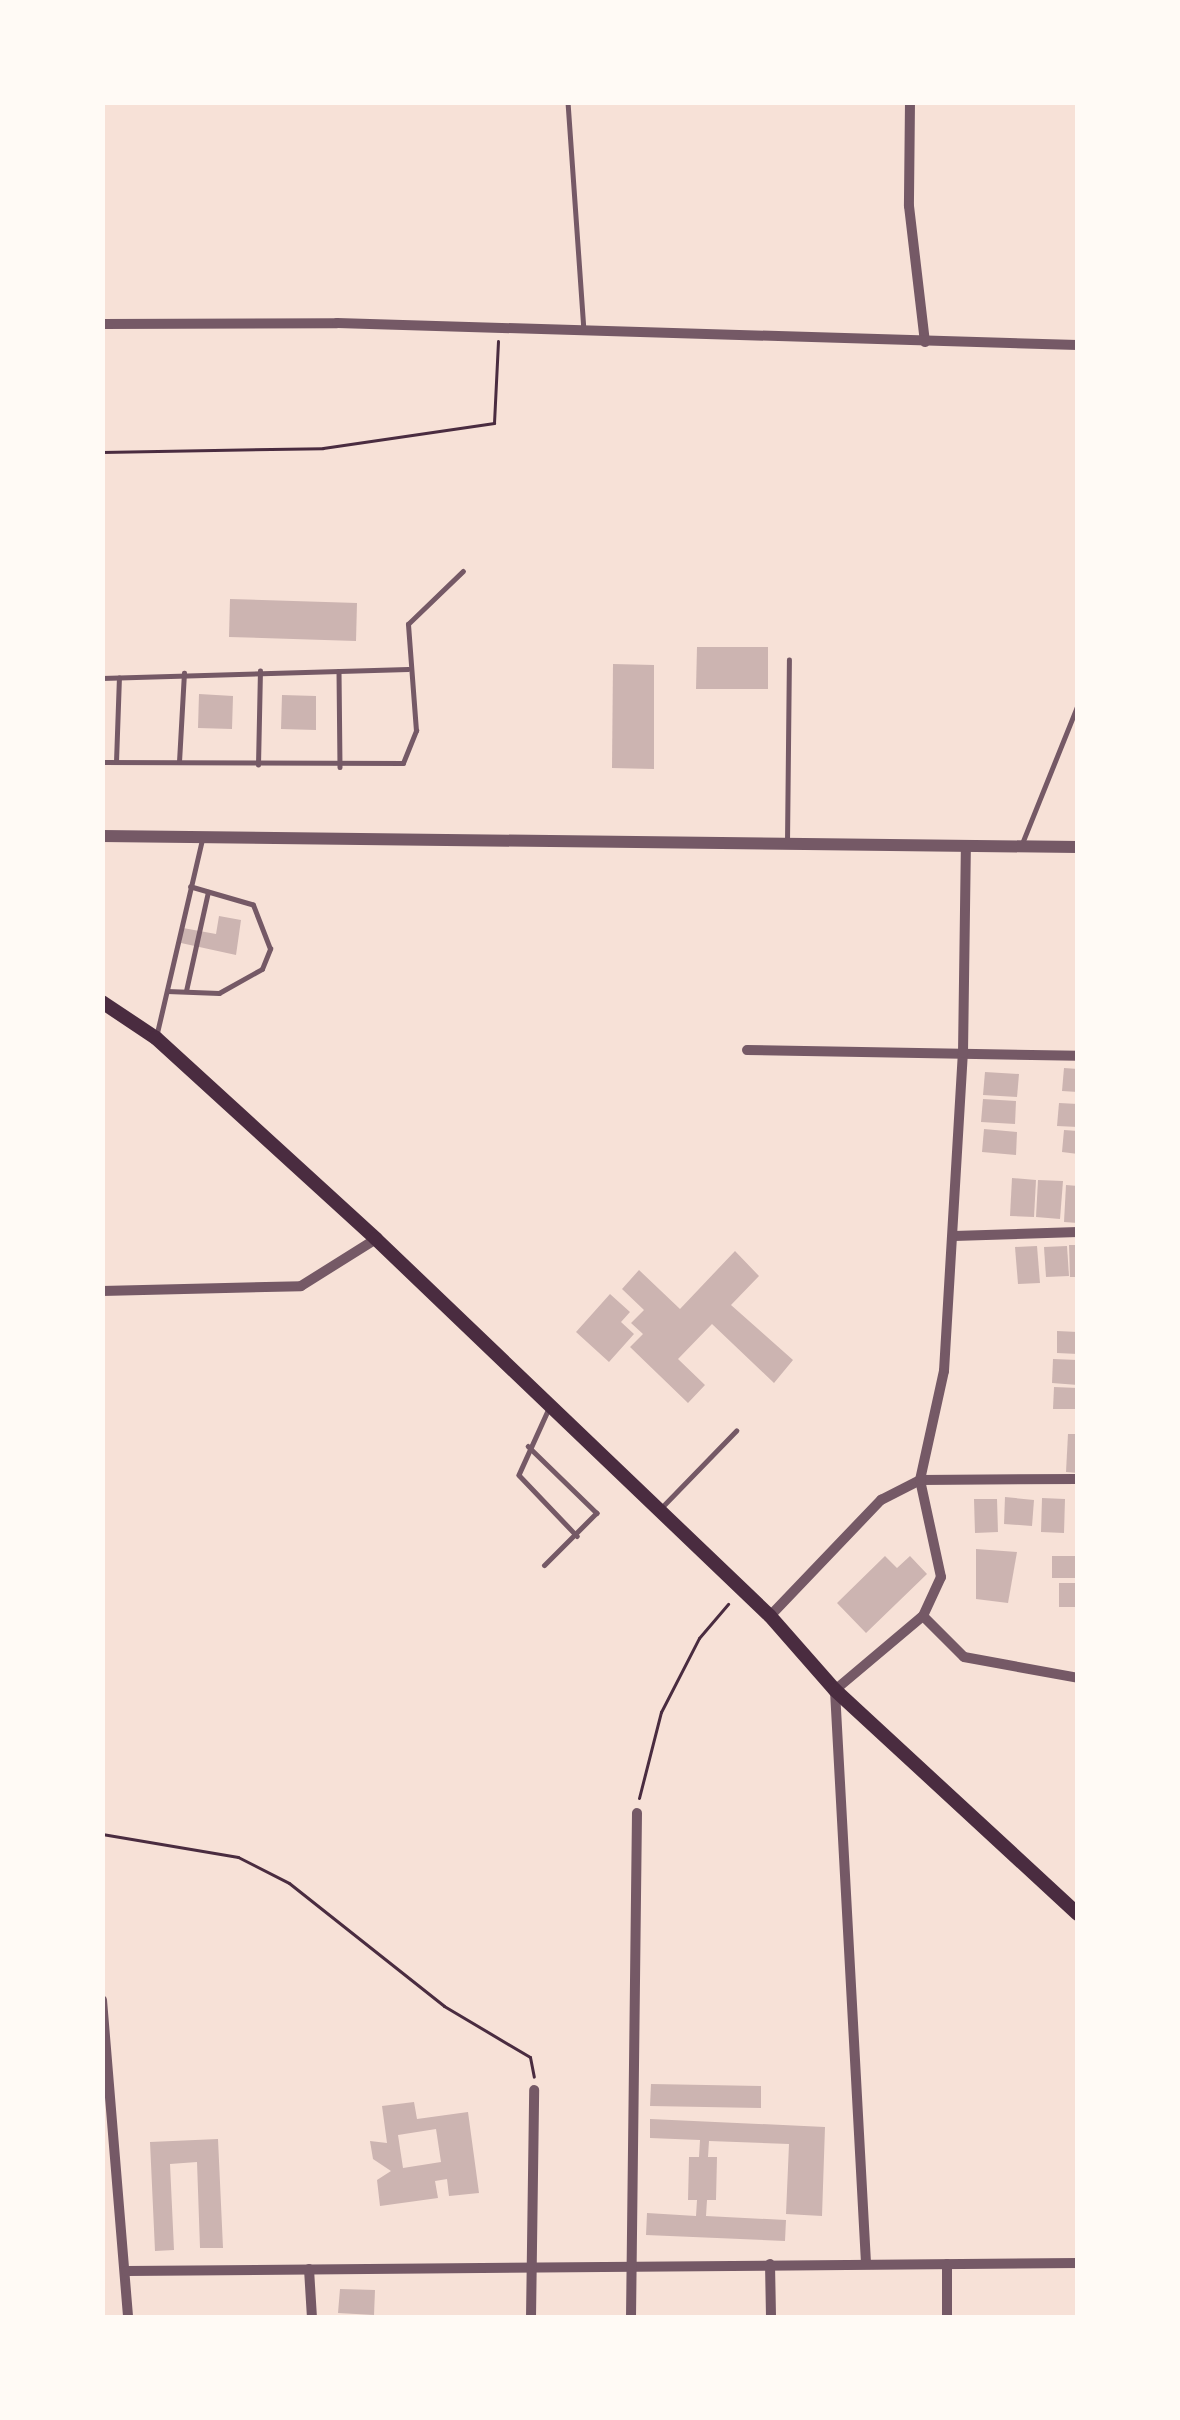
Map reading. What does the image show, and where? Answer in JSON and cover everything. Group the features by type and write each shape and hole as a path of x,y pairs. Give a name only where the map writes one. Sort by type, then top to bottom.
{"main road":[{"path":"102,1002 156,1039 376,1239 770,1616 835,1690 1078,1914"}],"street":[{"path":"910,102 908,206 925,342"},
{"path":"102,324 499,327 1078,345"},
{"path":"102,836 1078,847"},
{"path":"866,2263 835,1690 922,1616 941,1577 920,1480 944,1371 964,1053 966,845"},
{"path":"747,1050 1078,1056"},
{"path":"953,1236 1078,1232"},
{"path":"102,1291 301,1286 376,1239"},
{"path":"770,1616 881,1500 920,1480 1078,1480"},
{"path":"922,1616 964,1657 1078,1678"},
{"path":"631,2318 637,1813"},
{"path":"102,2000 128,2318"},
{"path":"531,2318 534,2090"},
{"path":"770,2264 771,2318"},
{"path":"947,2264 947,2318"},
{"path":"126,2271 1078,2264"},
{"path":"309,2269 312,2318"}],"lane":[{"path":"568,102 584,330"},
{"path":"102,762 340,767 403,763 416,731 408,624 463,571"},
{"path":"787,843 789,660"},
{"path":"102,678 410,669"},
{"path":"339,670 340,767"},
{"path":"258,765 260,671"},
{"path":"179,762 184,673"},
{"path":"116,762 119,676"},
{"path":"1021,846 1078,704"},
{"path":"156,1039 203,837"},
{"path":"167,991 219,993 245,982 270,949 253,905 191,887"},
{"path":"186,992 208,890"},
{"path":"551,1406 528,1446 521,1483 577,1536"},
{"path":"659,1510 736,1431"},
{"path":"528,1446 595,1508 577,1536 545,1565"}],"path":[{"path":"102,452 323,448 494,423 499,327"},
{"path":"637,1813 645,1753 661,1712 699,1638 741,1588"},
{"path":"102,1834 238,1857 289,1883 444,2006 530,2057 534,2090"}],"building":[{"path":"230,599 357,603 356,641 229,637"},
{"path":"697,647 768,647 768,689 696,689"},
{"path":"613,664 654,665 654,769 612,768"},
{"path":"199,694 233,696 232,729 198,728"},
{"path":"282,695 316,696 316,730 281,729"},
{"path":"219,916 241,920 236,955 181,943 183,928 216,934"},
{"path":"1064,1068 1078,1069 1078,1092 1062,1091"},
{"path":"985,1072 1019,1074 1017,1097 983,1095"},
{"path":"983,1099 1016,1101 1015,1124 981,1122"},
{"path":"1059,1103 1078,1104 1078,1127 1057,1126"},
{"path":"984,1129 1017,1132 1016,1155 982,1152"},
{"path":"1064,1130 1078,1131 1078,1154 1062,1152"},
{"path":"1012,1178 1036,1180 1034,1217 1010,1216"},
{"path":"1038,1180 1063,1181 1060,1219 1036,1217"},
{"path":"1066,1185 1078,1186 1078,1223 1064,1222"},
{"path":"1069,1245 1078,1245 1078,1277 1070,1277"},
{"path":"1037,1246 1040,1283 1018,1284 1015,1247"},
{"path":"1067,1246 1069,1276 1046,1277 1044,1247"},
{"path":"735,1251 759,1276 731,1305 793,1360 774,1383 712,1324 678,1359 705,1385 688,1403 630,1347 643,1334 631,1323 644,1310 622,1289 639,1270 680,1309"},
{"path":"610,1294 630,1312 621,1322 634,1334 609,1362 576,1332"},
{"path":"1057,1331 1078,1332 1078,1354 1057,1353"},
{"path":"1053,1359 1078,1360 1078,1385 1052,1383"},
{"path":"1054,1387 1078,1388 1078,1409 1053,1409"},
{"path":"1068,1434 1078,1434 1078,1473 1066,1472"},
{"path":"1005,1497 1034,1500 1032,1526 1004,1524"},
{"path":"1042,1498 1065,1499 1064,1533 1041,1532"},
{"path":"974,1499 997,1499 998,1532 975,1533"},
{"path":"976,1549 1017,1552 1008,1603 976,1599"},
{"path":"885,1556 897,1568 910,1556 927,1574 866,1633 837,1603"},
{"path":"1052,1556 1078,1556 1078,1578 1052,1578"},
{"path":"1059,1583 1078,1583 1078,1607 1059,1607"},
{"path":"651,2084 761,2086 761,2108 650,2106"},
{"path":"414,2102 417,2119 468,2112 479,2193 449,2196 447,2179 435,2181 438,2198 380,2206 377,2180 391,2171 373,2159 370,2141 387,2143 382,2106","holes":["436,2129 441,2162 403,2168 398,2135"]},
{"path":"650,2119 825,2127 822,2216 786,2214 789,2144 709,2141 708,2157 717,2157 716,2200 707,2200 706,2216 786,2220 785,2241 646,2235 647,2213 696,2216 697,2200 688,2200 689,2157 699,2157 700,2140 650,2138"},
{"path":"218,2139 223,2248 200,2248 197,2162 170,2164 174,2250 155,2251 150,2142"},
{"path":"340,2289 375,2290 374,2315 338,2313"}]}
